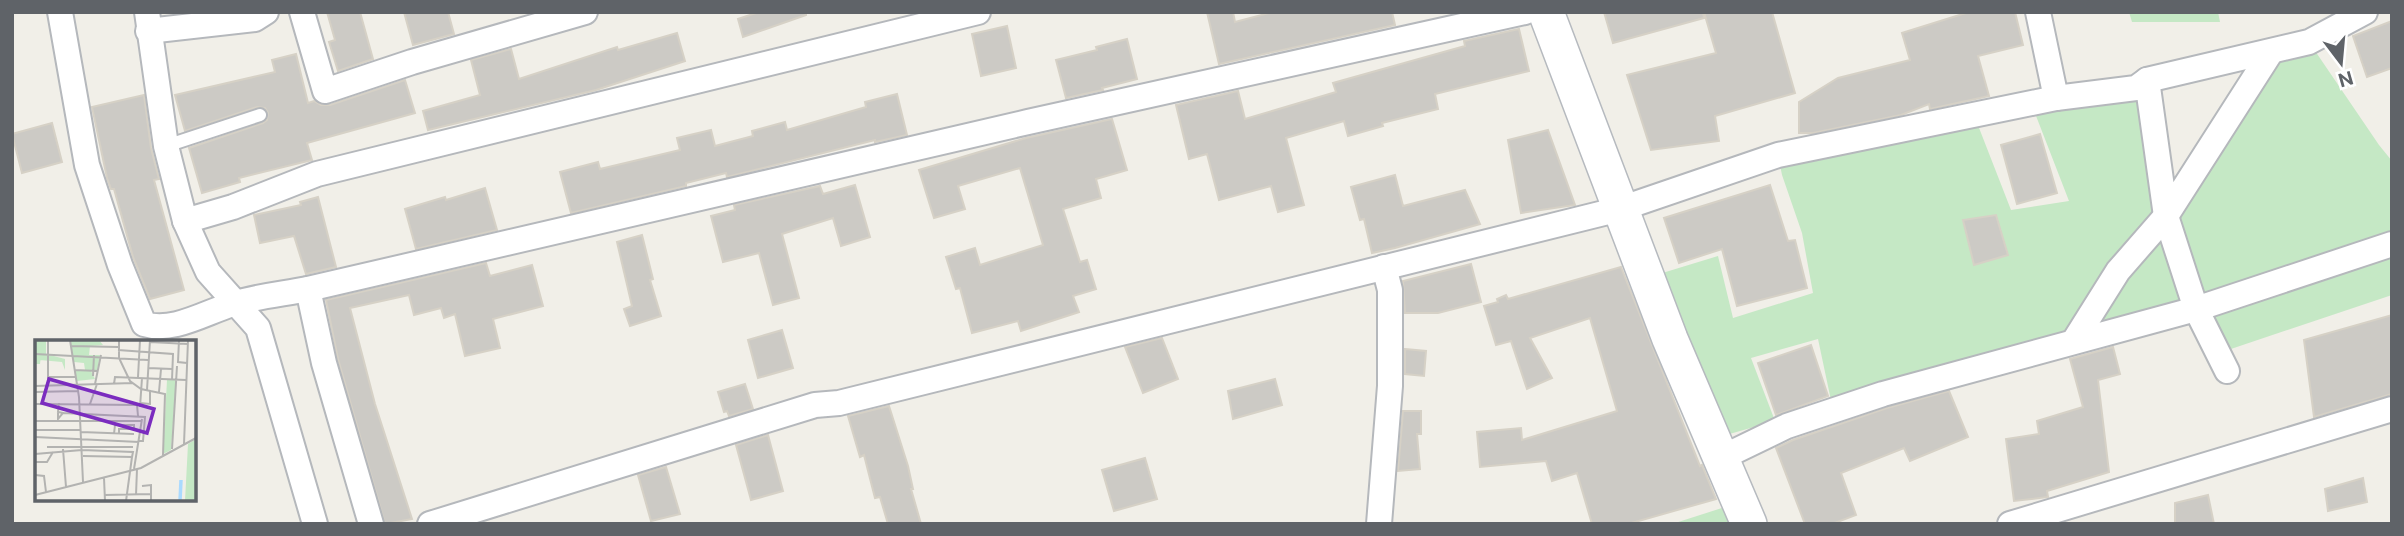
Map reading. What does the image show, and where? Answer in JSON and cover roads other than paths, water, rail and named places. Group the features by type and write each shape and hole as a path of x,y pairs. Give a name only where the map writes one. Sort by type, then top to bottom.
{"street":[{"path":"60,12 87,165 120,265 144,324 158,328 178,324 234,303 308,289 1015,125 1525,12"},
{"path":"266,12 255,19 147,21 166,146 184,221 208,272 258,328 315,524"},
{"path":"302,12 325,92 412,62 585,12"},
{"path":"184,221 233,206 317,173 978,12"},
{"path":"1546,12 1670,339 1749,524"},
{"path":"2038,12 2056,98"},
{"path":"430,524 815,405 839,403 1620,209 1778,155 2056,98 2136,88 2147,80 2309,42 2365,12"},
{"path":"2074,341 2118,271 2166,216 2271,52"},
{"path":"2147,80 2166,216 2196,309 2227,371"},
{"path":"1721,458 1787,426 1846,406 2196,309 2392,244"},
{"path":"1379,524 1390,386 1390,290 1384,267"},
{"path":"308,289 324,363 372,524"},
{"path":"2010,524 2392,409"}],"lane":[{"path":"166,146 260,115"}]}
